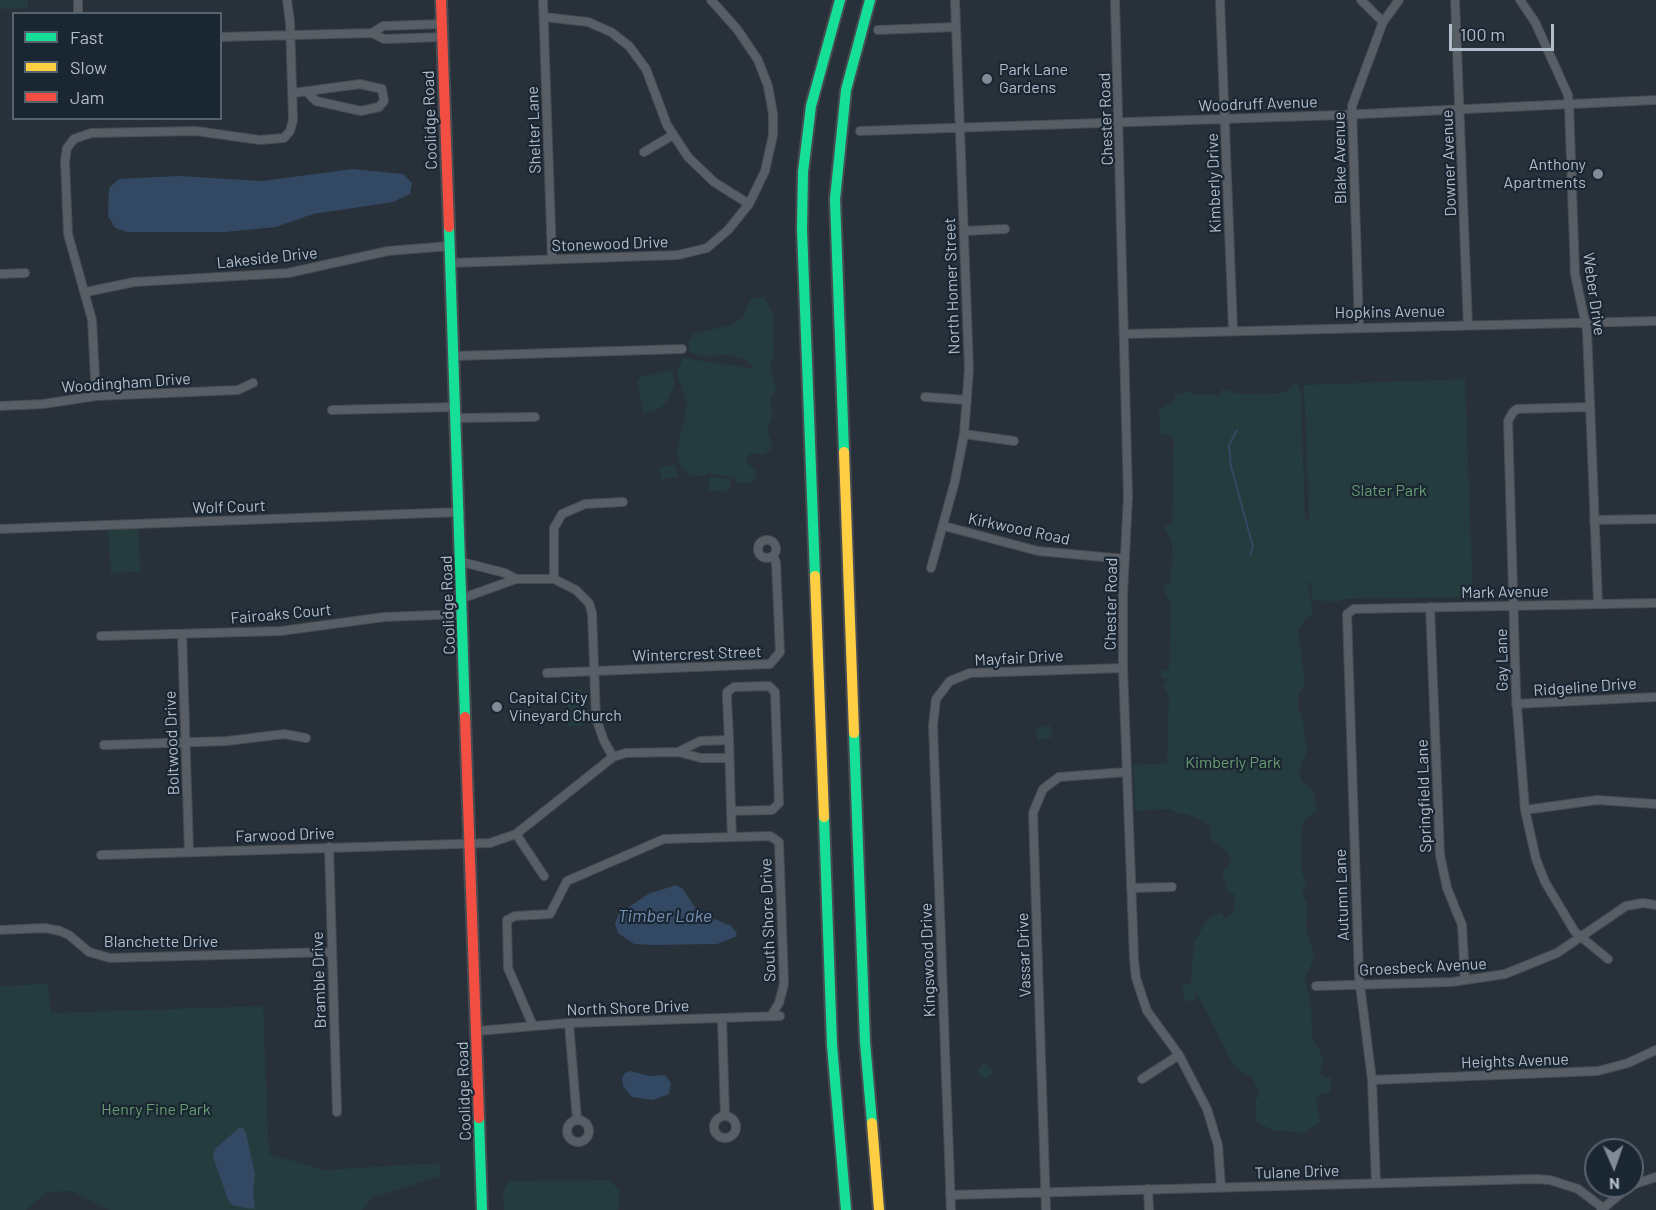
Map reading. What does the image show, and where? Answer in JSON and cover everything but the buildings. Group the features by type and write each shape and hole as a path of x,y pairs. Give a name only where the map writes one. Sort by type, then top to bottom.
{"main road":[{"name":"Coolidge Road","path":"441,0 464,614 482,1210"},
{"path":"840,0 811,106 803,172 802,230 832,1045 846,1209"},
{"path":"872,0 846,90 836,175 836,269 865,1042 879,1210"}],"street":[{"path":"96,396 94,335 86,292 72,250 66,216 65,161 67,148 74,139 92,133 196,131 260,140 279,140 292,126 291,35 286,0"},
{"name":"Shelter Lane","path":"543,0 552,259"},
{"name":"Stonewood Drive","path":"451,262 691,254 708,248 721,237 749,204 758,188 768,160 773,135 772,104 758,60 737,29 711,0"},
{"name":"North Homer Street","path":"931,568 944,526 964,434 969,359 955,0"},
{"name":"Chester Road","path":"1115,0 1128,497 1124,668 1134,958 1140,994 1156,1027 1179,1055 1207,1109 1218,1145 1221,1188"},
{"name":"Kimberly Drive","path":"1220,0 1233,330"},
{"path":"1361,0 1383,22"},
{"name":"Blake Avenue","path":"1359,326 1351,114 1383,22 1388,12 1399,0"},
{"name":"Downer Avenue","path":"1455,0 1468,325"},
{"name":"Weber Drive","path":"1520,0 1535,22 1568,95 1575,274 1586,322 1598,603"},
{"path":"544,17 588,22 611,32 629,46 646,69 673,135 688,157 705,175 749,204"},
{"path":"372,33 383,26 441,24"},
{"path":"878,30 956,27"},
{"path":"222,37 372,33 384,39 442,37"},
{"path":"293,93 308,93 360,84 382,89 384,101 379,107 361,111 316,101 308,93"},
{"name":"Woodruff Avenue","path":"860,131 1460,110 1656,100"},
{"path":"644,152 673,135"},
{"path":"964,231 1005,229"},
{"name":"Lakeside Drive","path":"86,292 134,282 288,273 388,251 450,246"},
{"path":"0,274 25,273"},
{"name":"Hopkins Avenue","path":"1124,333 1656,321"},
{"path":"455,356 682,349"},
{"name":"Woodingham Drive","path":"0,406 43,404 96,396 238,390 253,383"},
{"path":"925,397 967,400"},
{"name":"Gay Lane","path":"1589,407 1523,408 1513,412 1510,416 1508,437 1515,606 1516,704 1525,810 1532,846 1545,882 1581,938 1608,959"},
{"path":"332,410 534,417"},
{"path":"964,434 1014,441"},
{"path":"554,579 554,528 562,514 585,504 623,502"},
{"name":"Wolf Court","path":"0,529 460,512"},
{"path":"1594,520 1656,519"},
{"name":"Kirkwood Road","path":"944,526 1038,551 1125,559"},
{"name":"Wintercrest Street","path":"547,673 663,669 689,665 761,666 775,661 780,652 776,562 773,556"},
{"path":"462,562 516,579 554,579 576,590 591,606 596,718 604,741 614,757"},
{"path":"463,598 516,579"},
{"name":"Mark Avenue","path":"1354,609 1656,603"},
{"name":"Springfield Lane","path":"1430,607 1440,855 1447,888 1462,925 1466,980"},
{"name":"Autumn Lane","path":"1354,609 1350,610 1346,619 1360,985 1372,1080 1376,1183"},
{"name":"Fairoaks Court","path":"101,636 299,630 384,617 464,614"},
{"name":"Boltwood Drive","path":"182,634 189,852"},
{"name":"Mayfair Drive","path":"934,708 942,688 958,676 1124,668"},
{"path":"731,811 772,810 778,803 775,692 769,686 734,687 729,690 729,758 731,811 732,837"},
{"name":"Ridgeline Drive","path":"1516,704 1656,697"},
{"name":"Kingswood Drive","path":"934,708 951,1210"},
{"path":"104,745 238,741 284,734 306,738"},
{"path":"678,752 694,742 729,740"},
{"path":"694,742 690,751 694,758"},
{"path":"544,876 516,834 614,757 632,752 678,752 694,758 729,758"},
{"name":"Vassar Drive","path":"1046,1210 1033,813 1042,789 1059,777 1127,772"},
{"path":"1525,810 1597,800 1656,804"},
{"name":"Farwood Drive","path":"101,855 470,843 497,841 516,834"},
{"name":"South Shore Drive","path":"533,1026 508,968 507,920 515,916 550,914 567,881 664,839 770,836 776,838 780,844 784,984 779,1003 771,1016"},
{"name":"Bramble Drive","path":"329,848 337,1112"},
{"path":"1131,888 1172,887"},
{"name":"Groesbeck Avenue","path":"1316,986 1486,978 1523,968 1557,953 1626,906 1642,903 1656,905"},
{"name":"Blanchette Drive","path":"0,930 51,928 69,935 89,952 110,958 331,952"},
{"name":"North Shore Drive","path":"477,1031 569,1023 780,1016"},
{"path":"722,1018 725,1116"},
{"path":"569,1023 577,1120"},
{"name":"Heights Avenue","path":"1372,1080 1598,1071 1628,1063 1656,1050"},
{"path":"1142,1079 1179,1055"},
{"name":"Tulane Drive","path":"950,1195 1550,1180 1578,1189 1602,1209 1616,1198"},
{"path":"1148,1190 1149,1210"}],"green space":[{"path":"0,0 28,0 28,8 0,9"},
{"path":"751,298 765,298 773,314 774,355 770,363 776,389 771,399 773,416 767,429 773,447 764,455 750,453 746,462 755,470 756,480 751,483 738,483 733,477 708,473 704,476 691,476 680,465 676,454 687,405 677,373 683,358 755,369 747,360 724,354 706,357 690,353 688,343 693,334 728,326 743,318"},
{"path":"673,370 674,386 667,401 659,409 643,414 637,382 640,377"},
{"name":"Kimberly Park","path":"1465,379 1473,597 1342,599 1338,602 1312,600 1311,582 1308,582 1313,615 1305,619 1298,631 1305,683 1298,697 1298,711 1302,714 1307,751 1299,771 1301,781 1313,790 1317,810 1303,821 1301,839 1302,873 1308,885 1303,887 1303,897 1307,903 1306,930 1315,955 1305,979 1311,1004 1312,1036 1324,1060 1320,1074 1332,1079 1330,1092 1316,1096 1320,1122 1304,1133 1272,1130 1256,1121 1255,1099 1260,1096 1253,1079 1234,1066 1194,988 1196,999 1186,1002 1181,986 1191,983 1194,942 1207,920 1220,912 1226,919 1233,913 1236,895 1227,891 1222,871 1231,863 1229,856 1224,848 1211,840 1209,825 1194,817 1182,813 1180,815 1170,809 1135,811 1133,765 1167,763 1169,697 1163,685 1168,679 1162,678 1162,670 1169,670 1171,601 1168,600 1163,587 1171,582 1172,543 1164,528 1172,521 1174,438 1160,433 1159,409 1175,400 1175,395 1189,391 1193,395 1218,395 1223,389 1239,394 1284,393 1296,382 1301,394 1305,518 1309,520 1304,385"},
{"path":"676,465 678,477 661,479 660,467"},
{"path":"709,477 731,479 729,492 708,490"},
{"path":"108,529 138,529 141,572 111,573"},
{"path":"568,689 582,689 582,726 568,726"},
{"path":"1050,725 1053,737 1038,740 1035,728"},
{"name":"Henry Fine Park","path":"48,984 51,1013 263,1006 269,1154 324,1170 439,1163 441,1176 372,1198 363,1210 109,1210 71,1191 47,1192 26,1210 0,1210 0,986"},
{"path":"982,1064 988,1064 992,1071 988,1078 982,1078 978,1074 978,1068"},
{"path":"608,1180 620,1190 618,1210 504,1210 503,1190 510,1181"}],"water":[{"path":"353,169 403,174 412,183 410,194 393,202 313,214 276,227 225,232 127,232 115,228 108,216 109,188 119,179 178,176 262,181"},
{"name":"Timber Lake","path":"676,885 683,889 698,912 731,926 737,933 735,937 717,944 653,945 634,944 618,933 615,923 619,914 648,894"},
{"path":"630,1071 650,1076 665,1075 671,1083 669,1094 653,1100 632,1097 623,1086 622,1078"},
{"path":"239,1128 243,1128 246,1133 255,1174 253,1193 255,1207 252,1209 232,1205 228,1200 213,1157 215,1149"}],"waterway":[{"path":"1237,430 1229,445 1231,466 1253,547 1250,555"}],"traffic: fast":[{"path":"815,576 802,229 803,172 811,106 840,0"},
{"path":"844,452 835,199 846,90 870,0"},
{"path":"449,227 465,717"},
{"path":"854,733 865,1042 872,1123"},
{"path":"824,817 832,1045 846,1210"},
{"path":"479,1118 482,1210"}],"traffic: slow":[{"path":"844,452 854,733"},
{"path":"815,576 824,817"},
{"path":"872,1123 879,1210"}],"traffic: jam":[{"path":"441,0 449,227"},
{"path":"465,717 479,1118"}],"place":[{"name":"Park Lane Gardens","path":"987,79"},
{"name":"Anthony Apartments","path":"1598,174"},
{"name":"Capital City Vineyard Church","path":"497,707"}],"park label":[{"name":"Slater Park","path":"1389,491"}]}
